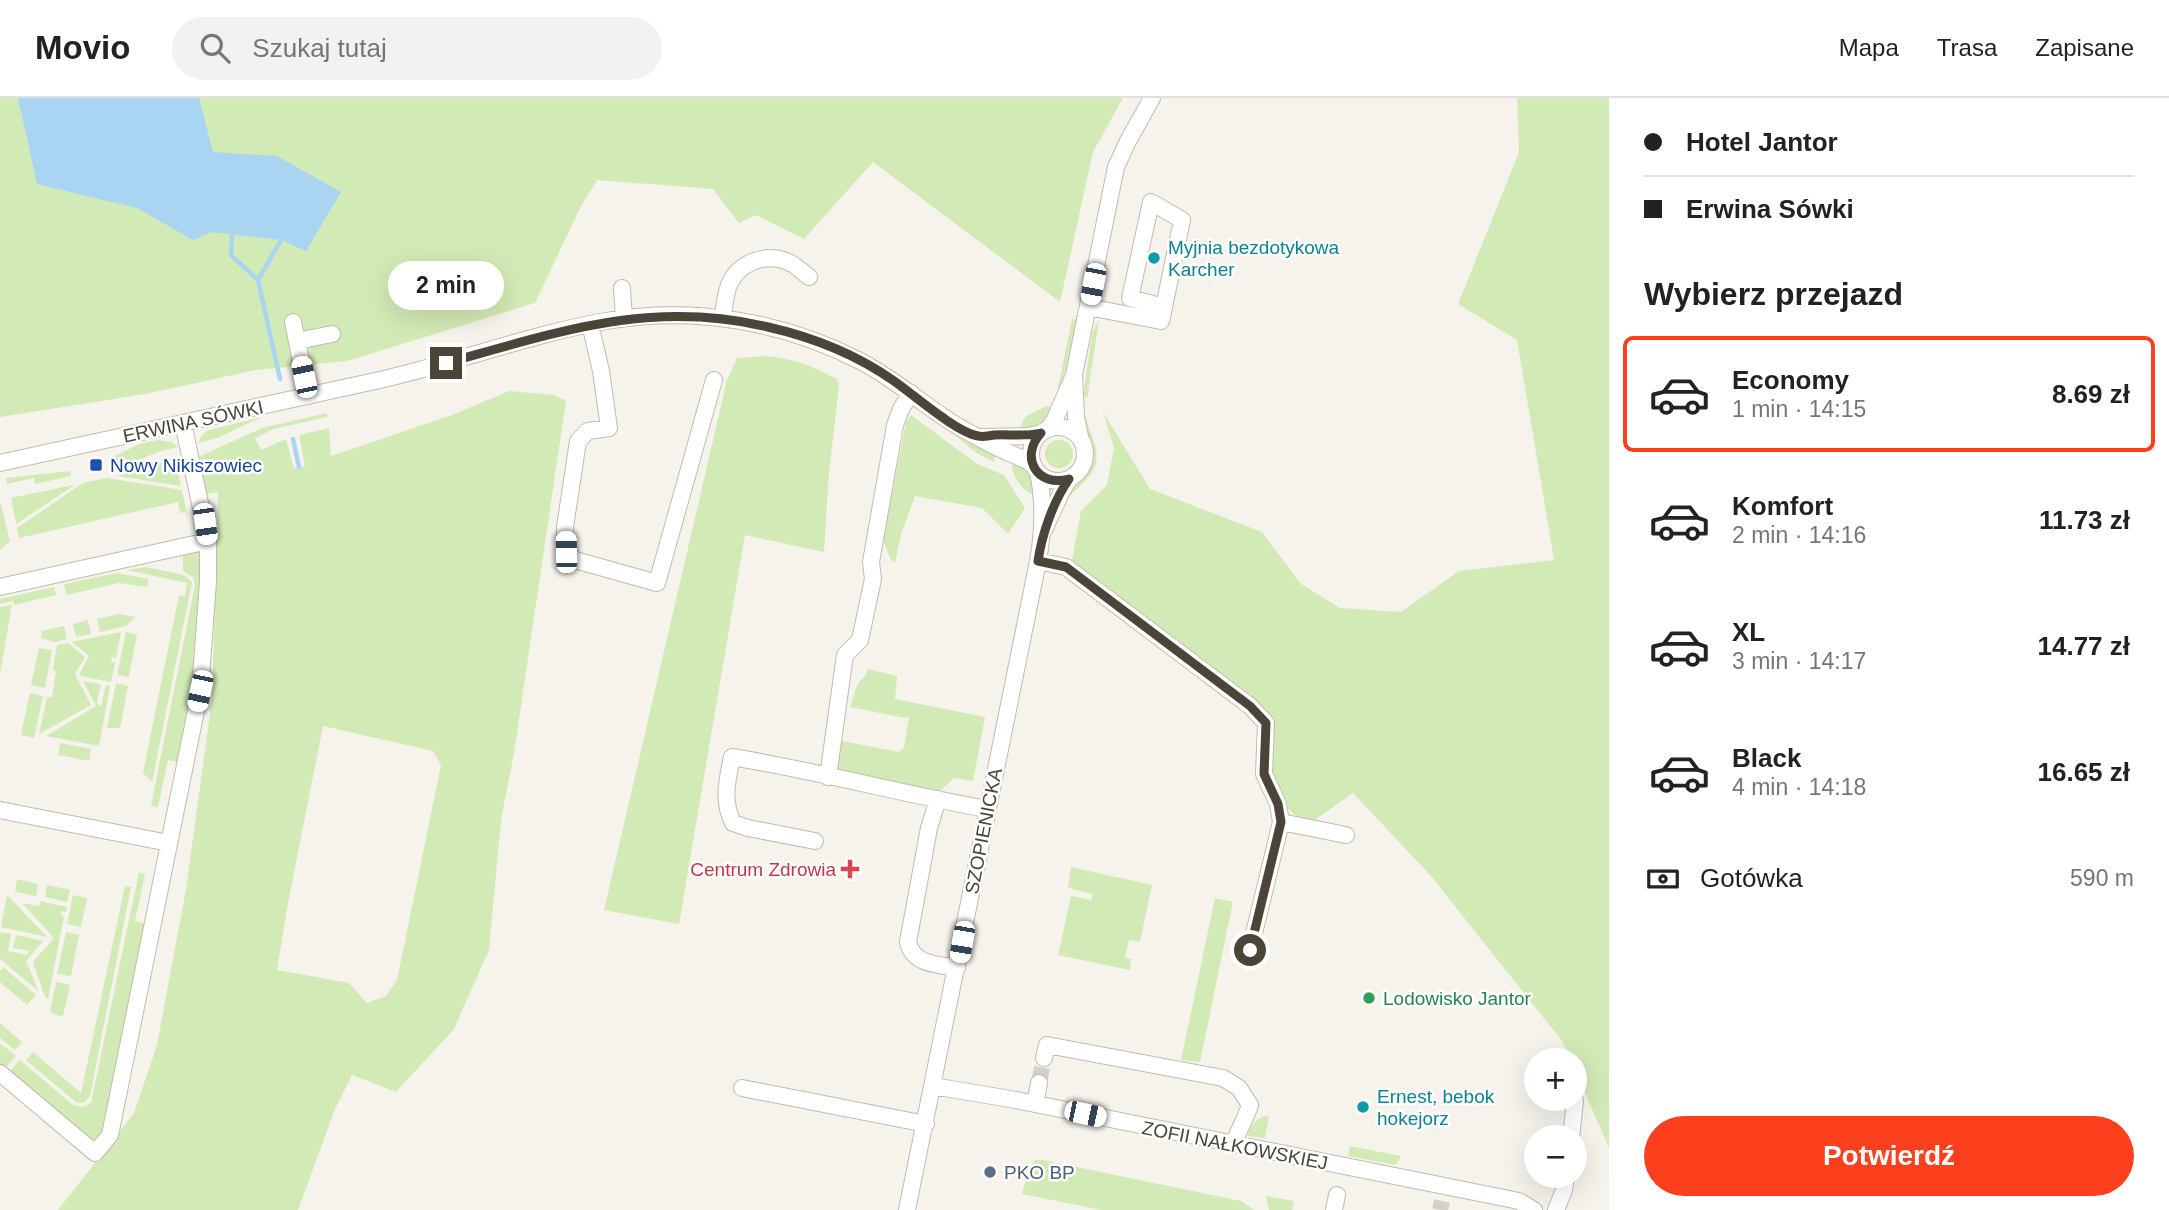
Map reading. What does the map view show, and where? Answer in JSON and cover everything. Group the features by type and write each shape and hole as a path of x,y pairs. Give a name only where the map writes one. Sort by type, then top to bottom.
{"street":[{"path":"1074,376 1076,418 1084,444 1085,461 1076,475 1069,479 1053,481 1035,469 1031,448 1054,421 1074,376 1116,167 1152,98"},
{"path":"1088,307 1161,321 1164,307 1182,220 1151,202 1130,298 1164,307"},
{"path":"723,318 730,283 747,264 761,259 781,260 809,277"},
{"path":"622,288 624,318"},
{"name":"ERWINA SÓWKI","path":"0,463 430,368 590,324 624,318 684,315 723,318 770,327 820,343 867,365 954,425 1035,469"},
{"path":"293,322 308,396"},
{"path":"590,324 610,428 589,432 578,441 565,527 566,552 575,560 657,583 714,380"},
{"path":"297,341 332,334"},
{"path":"828,777 845,655 860,640 873,579 870,562 895,425 911,393"},
{"path":"0,1073 95,1153 110,1135 200,691 208,581 208,541 183,423"},
{"path":"1045,430 1066,428 1080,437"},
{"name":"ERWINA SÓWKI","path":"979,437 1029,436 1045,430"},
{"name":"SZOPIENICKA","path":"907,1210 1038,561 1042,535 1041,491 1035,469"},
{"name":"SZOPIENICKA","path":"1042,535 1069,479"},
{"path":"0,587 208,541"},
{"path":"1038,561 1066,567 1250,706 1266,723 1264,774 1278,804 1281,822 1250,950"},
{"path":"815,841 748,828 733,822 726,809 726,787 732,757 987,809"},
{"path":"938,799 929,828 908,942 910,951 920,961 957,968"},
{"path":"0,810 169,843"},
{"path":"1281,822 1346,835"},
{"path":"1044,1058 1047,1045 1223,1078 1239,1088 1250,1105 1234,1145"},
{"path":"1035,1104 1039,1083"},
{"name":"ZOFII NAŁKOWSKIEJ","path":"933,1086 1234,1145 1338,1191 1444,1194 1519,1201 1534,1210"},
{"path":"742,1088 926,1124"},
{"path":"1556,1210 1564,1188"}],"green space":[{"path":"0,98 1123,98 1093,152 1060,302 873,162 804,239 756,215 739,223 713,189 597,180 580,208 535,303 347,361 256,370 145,394 0,417"},
{"path":"1517,98 1609,98 1609,1148 1587,1098 1587,1048 1565,1048 1431,876 1353,793 1314,823 1291,811 1278,795 1271,778 1269,765 1273,735 1072,560 1081,511 1107,485 1114,448 1103,412 1150,489 1262,532 1301,584 1340,608 1401,612 1459,571 1554,560 1517,340 1458,304 1519,152"},
{"path":"1072,319 1077,320 1060,391 1058,388"},
{"path":"1099,320 1087,386 1088,397 1083,396 1092,333"},
{"path":"766,356 803,364 837,379 839,386 829,472 824,552 745,535 679,924 604,910 727,380 737,358"},
{"path":"509,391 554,395 566,401 514,753 501,820 489,950 454,1029 396,1092 352,1075 335,1109 298,1210 58,1210 134,1113 157,1045 186,889 212,699 218,492 206,494 198,457 262,428 327,413 327,417 274,429 255,438 261,450 286,439 294,468 305,466 299,435 329,428 331,456 452,415","holes":["323,726 433,751 441,765 397,980 386,996 367,1003 349,983 277,970"]},
{"path":"1046,406 1055,408 1043,422 1018,431 1025,417"},
{"path":"1083,413 1095,447 1096,461 1085,482 1065,501 1072,486 1088,471 1092,461 1092,446 1084,430"},
{"path":"911,415 977,464 1004,475 1025,508 1008,534 982,508 915,496 901,534 895,563 891,560 883,541 906,422"},
{"path":"262,417 217,438 198,443 209,430"},
{"path":"953,434 996,453 994,462 978,454"},
{"path":"159,440 172,442 178,447 115,467 113,457 139,444"},
{"path":"1059,440 1069,444 1073,454 1069,464 1059,468 1049,464 1045,454 1049,444"},
{"path":"1012,458 1029,473 1036,495 1025,490 1017,481"},
{"path":"170,460 176,464 181,486 117,476"},
{"path":"70,471 71,476 35,484 34,478 7,484 6,478"},
{"path":"107,478 182,490 189,523 185,512 180,513 178,502 19,538 17,528 83,483"},
{"path":"73,486 16,524 11,498"},
{"path":"0,501 10,541 0,550"},
{"path":"194,551 202,560 195,680 179,762 168,760 158,807 151,806 195,585 193,577 183,571 183,552"},
{"path":"146,567 184,575 192,582 152,782 143,773 179,595 185,596 187,583 127,570"},
{"path":"117,573 149,579 147,587 119,583 66,595 64,584"},
{"path":"54,587 56,595 14,605 13,601 0,604 0,599"},
{"path":"12,605 0,674 0,607"},
{"path":"119,614 135,617 126,626 100,632 97,619"},
{"path":"88,620 91,634 76,637 73,624"},
{"path":"64,626 67,639 54,642 41,638 42,631"},
{"path":"121,632 116,658 112,657 111,662 115,663 111,682 81,676 89,656 72,642"},
{"path":"126,632 137,635 129,677 117,675"},
{"path":"68,643 85,657 75,674 91,705 39,734 47,697 52,697 57,645"},
{"path":"39,648 52,650 45,688 31,685"},
{"path":"868,669 897,676 895,699 985,717 973,781 954,778 940,791 836,769 842,741 899,752 904,748 909,716 905,718 850,707 858,683"},
{"path":"83,681 101,684 97,702 101,707 106,685 110,686 99,746 46,736 96,706"},
{"path":"116,683 128,686 120,728 107,728"},
{"path":"30,693 43,696 34,738 21,735"},
{"path":"60,743 91,749 89,761 58,755"},
{"path":"1071,867 1152,885 1140,942 1129,940 1125,958 1131,959 1130,970 1058,955 1071,896 1091,900 1093,894 1068,888"},
{"path":"139,872 145,874 135,921 147,924 105,1129 99,1138 91,1140 8,1073 20,1060 73,1105 83,1107 91,1103"},
{"path":"17,879 38,884 36,896 15,892"},
{"path":"47,885 70,890 67,902 45,897"},
{"path":"125,886 131,887 90,1096 85,1102 77,1103 26,1060 33,1052 81,1093"},
{"path":"7,895 47,937 1,927"},
{"path":"73,895 87,898 81,927 67,924"},
{"path":"1215,898 1233,902 1200,1062 1181,1060"},
{"path":"40,901 67,907 66,912 61,911 64,916 48,999 33,962 54,938 22,903 39,906"},
{"path":"0,932 11,934 8,951 26,955 30,951 13,948 16,935 43,941 26,961 39,992 0,959"},
{"path":"66,932 79,935 71,976 57,974"},
{"path":"3,967 36,995 27,1005 0,982 0,971"},
{"path":"56,982 70,985 63,1016 50,1011"},
{"path":"0,1023 22,1042 15,1050 0,1038"},
{"path":"0,1043 16,1056 4,1069 0,1066"},
{"path":"1263,1116 1269,1116 1265,1138 1248,1136 1253,1124"},
{"path":"1350,1146 1401,1156 1396,1165 1348,1156"},
{"path":"1035,1160 1241,1201 1254,1210 1101,1210 1022,1194 1029,1168"},
{"path":"1266,1196 1294,1201 1292,1210 1269,1210"}],"water":[{"path":"18,98 199,98 213,152 277,156 341,192 306,251 281,240 212,232 193,240 137,208 37,184"}],"waterway":[{"path":"232,235 231,255 258,280 280,379"},
{"path":"258,280 281,240"},
{"path":"293,439 299,467"}],"tunnel":[{"path":"1039,1083 1044,1058"},
{"path":"1440,1210 1442,1201"}],"place":[{"name":"Myjnia bezdotykowa Karcher","path":"1154,258"},
{"name":"Nowy Nikiszowiec","path":"96,465"},
{"name":"Centrum Zdrowia","path":"850,869"},
{"name":"Lodowisko Jantor","path":"1369,998"},
{"name":"Ernest, bebok hokejorz","path":"1363,1107"},
{"name":"PKO BP","path":"990,1172"}],"route":[{"path":"446,363 607,321 684,315 723,318 787,332 839,351 887,376 954,425 979,437 1029,436 1041,433 1031,448 1033,465 1045,478 1053,481 1069,479 1042,535 1038,561 1066,567 1250,706 1266,723 1264,774 1278,804 1281,822 1250,950"}]}
